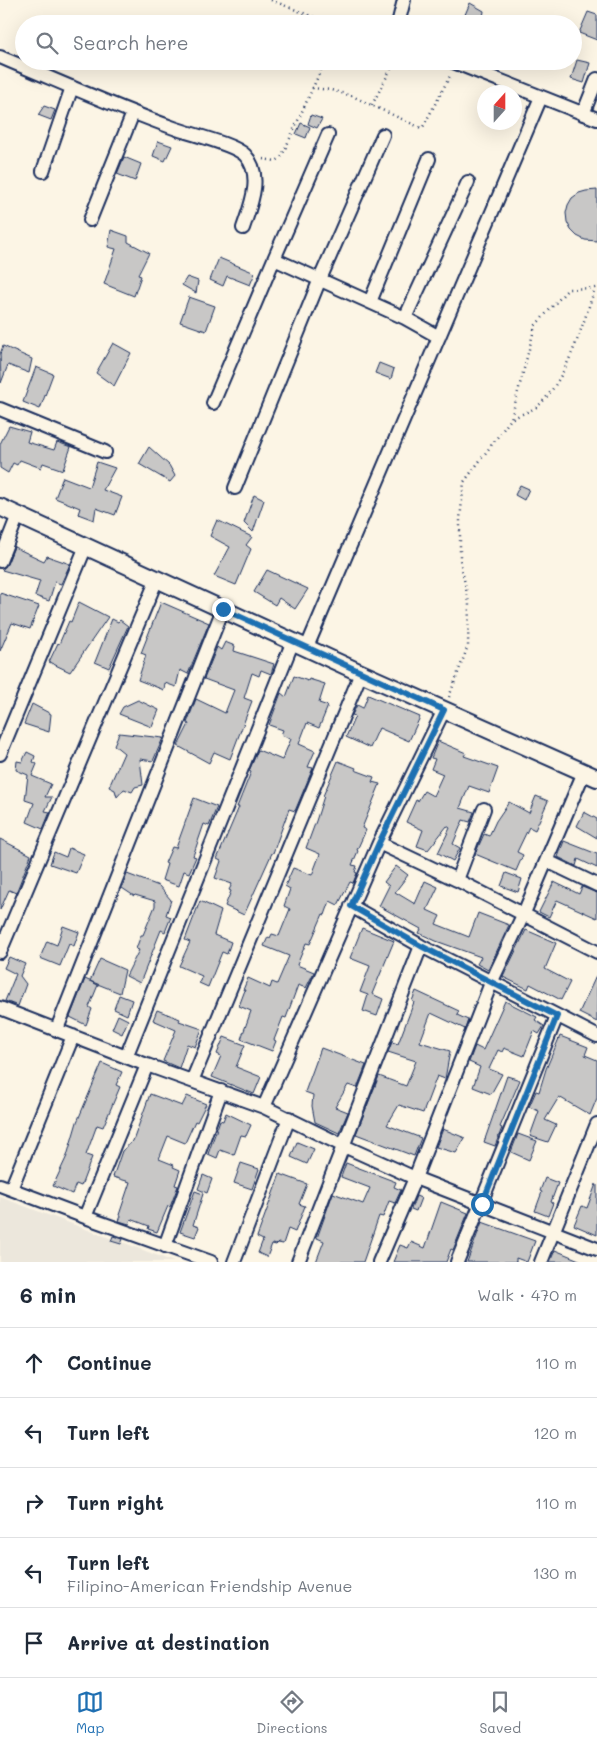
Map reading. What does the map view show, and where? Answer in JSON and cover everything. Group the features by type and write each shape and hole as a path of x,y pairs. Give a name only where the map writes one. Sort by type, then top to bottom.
{"main road":[{"path":"0,507 362,673 591,775"}],"street":[{"path":"400,15 404,0"},
{"path":"0,56 15,62"},
{"path":"34,70 133,113 225,145 244,154 252,168 255,189 243,228"},
{"path":"474,70 597,119"},
{"path":"583,114 597,79"},
{"path":"43,171 72,86"},
{"path":"126,1057 300,644 439,337 541,97"},
{"path":"90,220 133,113"},
{"path":"213,403 328,135"},
{"path":"235,488 320,279 383,135"},
{"path":"370,302 429,159"},
{"path":"405,318 468,182"},
{"path":"274,259 405,318 439,337"},
{"path":"0,409 105,452"},
{"path":"0,561 18,515"},
{"path":"0,754 86,546"},
{"path":"0,952 4,929 128,650 157,579"},
{"path":"57,1029 223,609"},
{"path":"192,1081 362,673"},
{"path":"264,1107 379,843 444,710"},
{"path":"378,1262 414,1178 491,983 524,914 546,861 591,775"},
{"path":"457,880 484,809"},
{"path":"379,843 457,880 597,952"},
{"path":"546,861 597,886"},
{"path":"351,906 491,983 597,1036"},
{"path":"298,1262 421,946"},
{"path":"0,1008 147,1065 264,1107 414,1178 597,1249"},
{"path":"458,1262 557,1016"},
{"path":"73,1036 5,1187 211,1262"},
{"path":"85,1217 147,1065"},
{"path":"165,1246 221,1092"},
{"path":"234,1262 289,1118"},
{"path":"541,1262 597,1124"}],"path":[{"path":"271,0 308,15"},
{"path":"244,154 270,161 276,161 281,158 321,70"},
{"path":"372,105 390,70"},
{"path":"312,88 341,92 418,128 423,127 450,70"},
{"path":"444,710 468,646 469,603 460,560 460,519 464,482 511,419 535,326 568,289 595,288 580,334 558,381 538,406 511,419"}],"shaded area":[{"path":"0,1197 112,1239 112,1241 121,1244 122,1242 174,1262 0,1262"}],"building":[{"path":"470,3 484,11 483,15 465,15"},
{"path":"588,12 597,15 597,40 582,34 582,26"},
{"path":"582,61 590,63 584,83 571,79 574,70 582,70"},
{"path":"44,106 55,110 51,120 38,115"},
{"path":"311,115 322,119 317,128 308,124"},
{"path":"301,123 310,127 306,138 296,134"},
{"path":"158,141 172,146 165,161 153,156"},
{"path":"124,157 141,164 135,181 117,174"},
{"path":"597,190 597,241 585,240 571,230 567,222 566,213 572,198 579,193"},
{"path":"111,230 128,236 128,242 149,253 138,275 141,276 134,296 104,284 116,249 108,247"},
{"path":"219,258 255,273 250,285 227,276 223,286 210,280"},
{"path":"187,277 198,281 196,293 182,285"},
{"path":"189,297 215,306 206,331 180,322"},
{"path":"113,343 131,353 114,386 96,373"},
{"path":"3,346 32,359 29,373 8,365 1,383 0,354"},
{"path":"379,363 394,369 391,379 375,373"},
{"path":"36,367 53,374 40,409 23,402"},
{"path":"9,426 30,432 27,442 54,450 57,442 71,447 63,470 43,463 41,468 20,460 17,465 13,463 8,473 0,468 0,444"},
{"path":"149,447 169,465 175,476 170,482 139,464"},
{"path":"97,462 115,468 103,490 122,497 115,515 96,508 94,520 78,514 80,508 55,498 63,477 89,487"},
{"path":"520,485 529,489 524,500 515,495"},
{"path":"254,495 264,500 253,532 244,523"},
{"path":"217,520 252,537 246,545 251,549 236,585 214,576 230,547 210,536"},
{"path":"14,547 44,561 47,556 70,564 61,584 55,582 49,601 35,596 40,581 2,570 7,564"},
{"path":"267,570 308,589 295,609 279,598 275,605 254,592"},
{"path":"0,593 39,606 30,629 12,623 0,651"},
{"path":"79,602 108,617 70,672 49,662 69,621 71,622"},
{"path":"161,602 209,623 188,674 180,670 176,687 165,683 164,690 138,680 146,655 141,653"},
{"path":"112,619 118,622 120,620 128,626 109,668 95,662"},
{"path":"225,642 235,646 234,651 274,664 271,674 261,670 259,676 252,673 244,698 252,701 230,759 214,752 209,763 178,746 189,724 187,723 196,699 225,713 234,690 204,679 217,647 221,650"},
{"path":"294,676 325,684 319,703 328,706 319,728 307,723 299,744 315,751 308,767 313,768 295,811 289,809 273,853 244,915 225,906 232,884 215,878 221,861 217,859 239,807 237,807 258,750 282,760 291,739 281,735 283,730 269,725 281,693 286,697"},
{"path":"368,695 420,717 409,741 379,728 370,748 346,737 355,716 352,715 357,705 363,708"},
{"path":"138,700 159,710 152,727 119,714 123,707"},
{"path":"32,704 51,714 49,732 24,724"},
{"path":"119,733 163,738 153,761 140,759 143,785 135,787 132,792 124,789 117,797 115,790 109,787 124,753 114,745"},
{"path":"438,741 466,753 464,756 498,768 489,793 469,786 460,808 474,812 470,822 463,820 453,844 460,848 453,861 438,853 450,828 447,826 428,850 417,846 423,830 406,822 416,800 418,801 424,791 433,796 443,774 431,769 435,759 431,758"},
{"path":"27,752 35,756 33,762 37,764 32,776 51,784 45,797 52,797 45,811 50,812 43,829 27,822 34,803 25,800 28,775 16,770 17,761 22,762"},
{"path":"338,761 374,777 372,782 380,784 362,828 366,830 352,865 357,866 355,872 357,873 353,883 350,882 338,905 330,901 310,944 306,943 297,965 314,972 306,988 298,985 286,1018 283,1017 272,1051 241,1039 251,1011 239,1006 248,978 270,988 272,982 277,984 289,956 264,946 268,937 270,938 272,934 279,936 290,909 284,906 290,889 285,886 293,868 312,875 320,854 306,848 323,796"},
{"path":"536,796 548,801 535,830 529,827 517,852 523,855 516,871 475,854 484,834 489,836 496,821 509,802 529,813"},
{"path":"194,798 217,807 209,826 204,824 193,856 196,857 189,873 184,871 179,886 162,880 167,864 165,863 172,847 176,848"},
{"path":"584,812 597,819 597,838 577,826"},
{"path":"0,839 31,855 16,893 9,890 0,910"},
{"path":"564,841 597,854 597,868 578,859 576,866 558,857"},
{"path":"69,848 84,854 76,873 50,864 54,852 66,857"},
{"path":"396,866 408,875 395,892 415,904 425,881 438,887 427,910 440,916 436,924 469,937 478,913 509,925 488,970 477,964 481,957 419,933 421,929 379,906 389,886 384,882"},
{"path":"506,873 522,879 518,892 501,886"},
{"path":"127,874 159,886 171,900 166,915 171,917 165,932 161,930 140,983 126,976 139,950 136,949 155,906 155,901 134,896 122,888"},
{"path":"554,882 579,894 582,887 597,893 597,918 557,900 549,917 539,912"},
{"path":"200,901 221,911 214,935 231,942 227,954 222,952 208,987 199,983 202,976 179,966 190,942 185,940"},
{"path":"63,926 79,932 74,946 69,944 60,966 40,958 47,941 57,945"},
{"path":"362,928 394,941 372,994 383,999 377,1016 363,1011 368,995 360,992 370,966 350,958"},
{"path":"526,930 556,943 545,969 570,982 561,1000 530,984 528,989 503,977"},
{"path":"9,957 25,964 20,976 26,984 18,1006 5,1001 16,974 4,968"},
{"path":"100,959 125,970 120,993 90,981"},
{"path":"597,974 597,1022 579,1013"},
{"path":"85,979 98,985 89,1007 92,1009 86,1025 70,1017"},
{"path":"416,991 459,1011 457,1015 468,1020 465,1029 431,1013 420,1042 450,1051 445,1079 437,1076 423,1113 399,1105 387,1125 421,1138 414,1156 356,1134 379,1076 406,1086 416,1061 388,1052 392,1042 398,1044 414,1002 412,1001"},
{"path":"119,995 132,1000 127,1015 114,1009"},
{"path":"505,1001 537,1017 535,1020 544,1026 539,1034 534,1031 524,1056 504,1048 502,1052 498,1050 489,1069 502,1074 491,1094 473,1087 480,1067 469,1062 475,1046 483,1050"},
{"path":"157,1010 180,1019 179,1021 202,1029 195,1047 187,1044 179,1068 163,1061 176,1030 153,1020"},
{"path":"118,1015 128,1020 122,1034 112,1029"},
{"path":"560,1036 588,1047 585,1055 597,1060 597,1098 590,1115 559,1097 545,1120 556,1125 548,1142 530,1136 539,1111 529,1107 536,1091 539,1092 546,1069"},
{"path":"224,1037 245,1045 236,1067 261,1077 254,1094 212,1077 221,1056 217,1054"},
{"path":"321,1048 366,1065 357,1088 348,1085 335,1107 348,1112 339,1133 315,1122 312,1106 313,1095 305,1092"},
{"path":"102,1063 122,1072 116,1085 120,1087 103,1127 97,1125 86,1155 92,1157 81,1186 76,1184 72,1194 53,1186 67,1156 77,1122"},
{"path":"507,1076 520,1080 500,1127 502,1128 495,1146 484,1142"},
{"path":"150,1094 182,1106 187,1096 206,1104 197,1122 195,1121 185,1143 168,1136 159,1159 174,1165 173,1167 180,1170 175,1185 178,1186 157,1232 148,1229 149,1226 131,1219 129,1224 119,1221 121,1216 119,1215 130,1182 113,1177 122,1151 133,1141"},
{"path":"226,1113 251,1125 246,1136 241,1135 234,1155 220,1150 217,1158 208,1154 220,1120 223,1121"},
{"path":"443,1129 465,1138 456,1153 436,1147"},
{"path":"518,1134 537,1141 529,1160 511,1152"},
{"path":"297,1142 314,1149 307,1164 291,1157"},
{"path":"241,1163 259,1169 252,1189 234,1183"},
{"path":"346,1163 396,1182 394,1187 401,1190 395,1203 389,1201 383,1217 379,1216 363,1262 316,1262 324,1241 317,1238 333,1193 363,1204 370,1188 341,1177"},
{"path":"280,1174 307,1184 299,1204 305,1206 295,1232 288,1229 283,1244 272,1244 267,1257 258,1253 263,1240 257,1237"},
{"path":"203,1175 212,1179 207,1193 198,1189"},
{"path":"545,1178 558,1183 548,1216 535,1211"},
{"path":"596,1184 597,1235 574,1225 582,1206 587,1208"},
{"path":"195,1191 203,1194 193,1225 199,1227 195,1237 180,1232"},
{"path":"416,1196 421,1198 416,1211 411,1209"},
{"path":"441,1202 468,1213 446,1262 393,1262 400,1245 408,1248 411,1242 425,1248"},
{"path":"482,1222 535,1241 527,1262 516,1258 516,1262 467,1262"},
{"path":"113,1236 123,1239 121,1244 111,1241"},
{"path":"555,1250 584,1262 550,1262"}],"route":[{"path":"223,609 444,710 379,843 351,906 421,946 557,1016 482,1204"}]}
